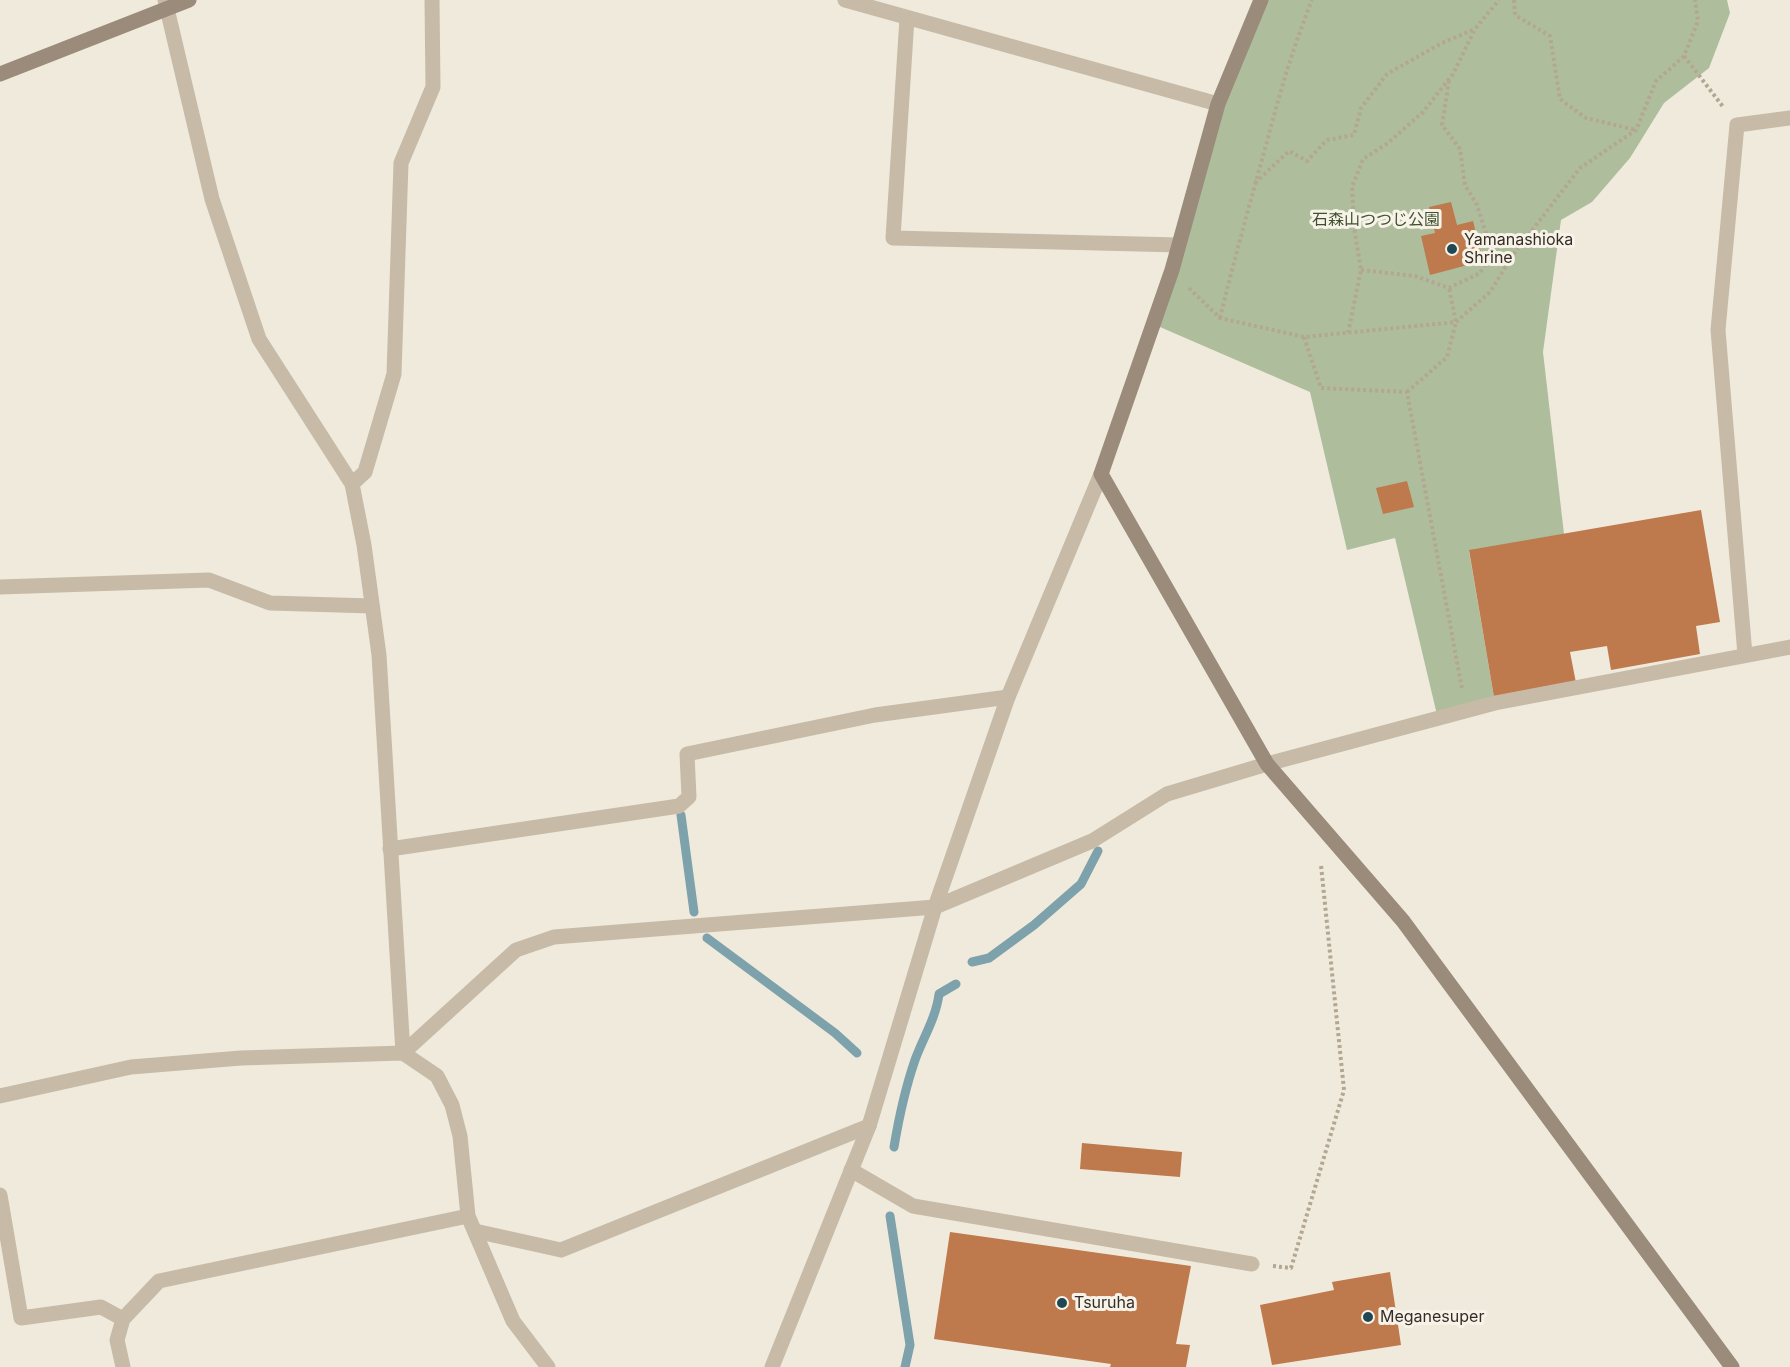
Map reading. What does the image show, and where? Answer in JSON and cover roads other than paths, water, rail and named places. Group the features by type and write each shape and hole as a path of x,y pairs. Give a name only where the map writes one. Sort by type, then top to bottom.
{"street":[{"path":"0,74 166,4 189,0"},
{"path":"352,484 365,472 394,374 401,163 433,87 432,0"},
{"path":"845,0 1218,104"},
{"path":"771,1367 868,1126 935,907 1008,697 1101,474 1172,270 1218,104 1261,0"},
{"path":"166,4 187,101 212,199 259,339 352,484 364,545 379,655 403,1053"},
{"path":"907,18 893,238 1179,245"},
{"path":"1745,655 1718,330 1737,125 1790,118"},
{"path":"1101,474 1267,764 1403,921 1732,1367"},
{"path":"0,587 209,580 270,603 372,606"},
{"path":"403,1053 516,950 554,936 935,907 1092,841 1167,794 1267,764 1496,703 1790,647"},
{"path":"390,849 679,806 689,797 687,754 874,715 1008,697"},
{"path":"0,1096 131,1067 241,1058 403,1053 437,1076 452,1105 460,1136 468,1216 513,1321 548,1367"},
{"path":"475,1231 561,1250 868,1126"},
{"path":"851,1170 913,1206 1252,1264"},
{"path":"0,1195 21,1318 101,1307 123,1319"},
{"path":"123,1367 117,1340 123,1319 159,1281 468,1216"}],"waterway":[{"path":"681,815 694,912"},
{"path":"972,962 989,958 1034,925 1081,884 1098,851"},
{"path":"707,938 835,1033 857,1053"},
{"path":"894,1147 908,1082 932,1020 939,994 956,984"},
{"path":"890,1216 910,1345 905,1367"}],"place":[{"name":"Yamanashioka Shrine","path":"1452,249"},
{"name":"Tsuruha","path":"1062,1303"},
{"name":"Meganesuper","path":"1368,1317"}],"park label":[{"name":"石森山つつじ公園","path":"1376,220"}]}
